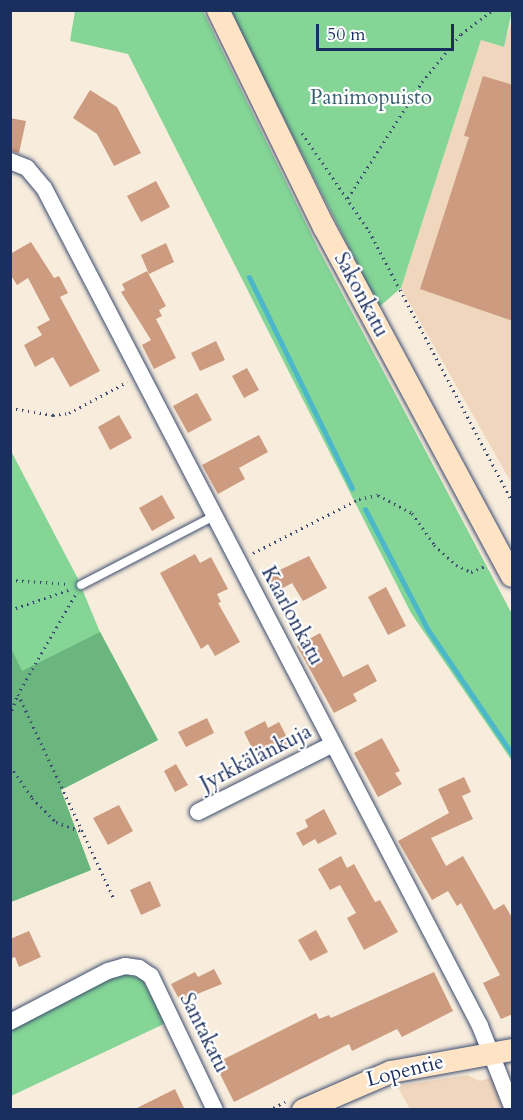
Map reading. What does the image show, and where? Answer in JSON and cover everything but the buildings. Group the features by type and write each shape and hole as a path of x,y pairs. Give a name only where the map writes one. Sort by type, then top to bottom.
{"street":[{"name":"Sakonkatu","path":"218,10 324,227 513,576"},
{"name":"Kaarlonkatu","path":"10,161 27,168 45,188 480,1026 489,1053 513,1107"},
{"name":"Jyrkkälänkuja","path":"198,812 333,744"},
{"name":"Santakatu","path":"10,1022 108,971 124,966 139,968 151,976 215,1110"},
{"name":"Lopentie","path":"303,1110 391,1072 513,1050"}],"lane":[{"path":"81,585 214,516"}],"path":[{"path":"348,198 415,91 461,34 493,10"},
{"path":"299,129 348,198 513,501"},
{"path":"10,408 53,415 69,413 141,375"},
{"path":"237,560 359,499 378,495 412,513 434,545 456,565 471,572 481,568"},
{"path":"10,580 81,585"},
{"path":"10,610 81,585"},
{"path":"10,716 18,694 81,585"},
{"path":"10,698 18,694"},
{"path":"18,694 114,899"},
{"path":"10,766 32,798 56,822 83,832"}],"shaded area":[{"path":"512,20 512,484 401,288 481,40 503,47"},
{"path":"467,1075 480,1081 497,1076 512,1109 410,1109 397,1086"}],"green space":[{"path":"75,11 203,11 318,248 512,614 512,761 411,613 128,54 70,41"},
{"name":"Panimopuisto","path":"230,11 512,11 504,47 481,40 401,288 379,307"},
{"path":"10,449 77,577 100,632 158,740 61,790 91,870 11,902"},
{"path":"100,632 158,740 61,790 91,870 11,902 11,648 22,671"},
{"path":"125,974 142,979 166,1023 11,1096 11,1029 112,976"}],"waterway":[{"path":"249,277 352,488"},
{"path":"365,509 428,630 512,754"}]}
